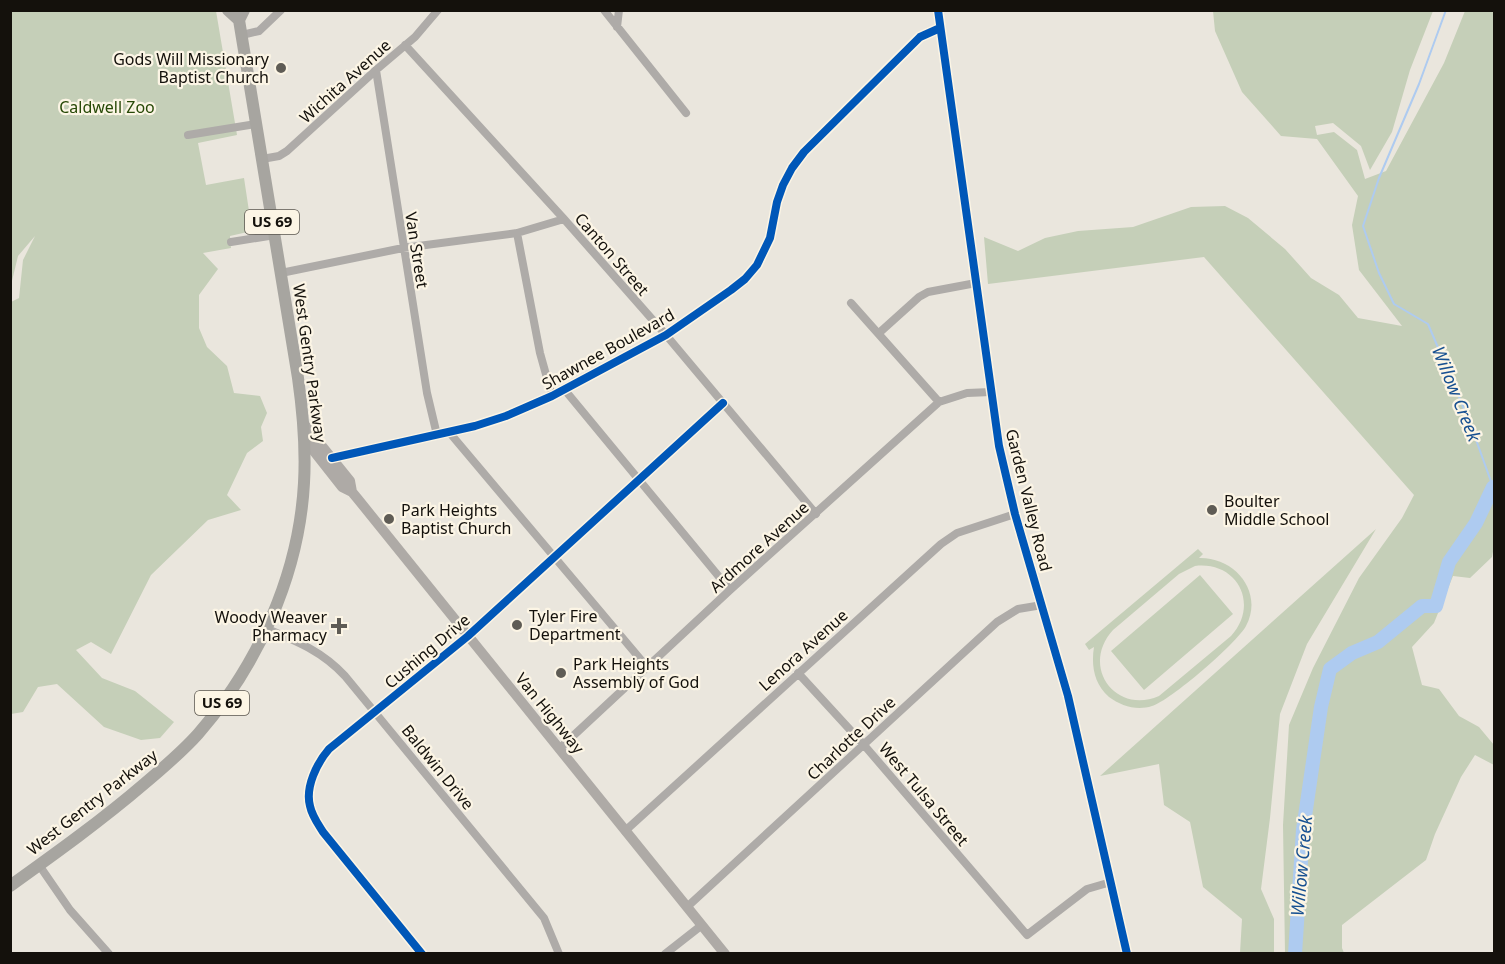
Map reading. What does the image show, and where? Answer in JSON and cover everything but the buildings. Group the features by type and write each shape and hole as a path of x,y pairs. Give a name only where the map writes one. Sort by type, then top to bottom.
{"main road":[{"name":"West Gentry Parkway","path":"10,886 117,807 197,735 239,678 267,629 288,575 303,492 304,424 242,35 242,15 228,10"},
{"name":"Van Highway","path":"304,424 350,481 352,492"},
{"name":"Van Highway","path":"304,440 342,487 352,492 725,954"}],"street":[{"path":"242,35 262,29 281,10"},
{"name":"Wichita Avenue","path":"261,159 279,156 286,151 405,45 438,10"},
{"path":"604,10 687,113"},
{"path":"617,27 619,10"},
{"name":"Garden Valley Road","path":"938,10 999,446 1015,514 1068,696 1127,954"},
{"name":"Shawnee Boulevard","path":"332,458 437,435 506,416 552,396 666,335 745,279 764,252 783,185 798,160 828,127 920,37 940,28"},
{"name":"Canton Street","path":"405,45 666,335 816,514"},
{"name":"Van Street","path":"376,70 427,393 437,435"},
{"path":"188,135 256,124"},
{"path":"281,273 403,248 517,233 564,219"},
{"path":"517,233 540,353 552,396"},
{"path":"231,242 275,235"},
{"path":"879,333 919,297 928,292 976,283"},
{"path":"851,303 939,402"},
{"path":"564,389 729,590"},
{"name":"Ardmore Avenue","path":"559,749 729,590 939,402 967,393 991,392"},
{"name":"Cushing Drive","path":"422,954 323,832 313,816 309,803 314,772 321,759 329,748 468,636 723,403"},
{"path":"449,432 647,668"},
{"name":"Lenora Avenue","path":"626,831 941,544 957,532 1015,514"},
{"name":"Charlotte Drive","path":"687,907 997,622 1018,609 1042,605"},
{"name":"Baldwin Drive","path":"267,629 311,647 334,664 376,711 543,918 559,954"},
{"name":"West Tulsa Street","path":"798,673 864,744 1027,935 1087,889 1111,882"},
{"path":"39,865 70,910 109,954"},
{"path":"665,954 702,925"}],"green space":[{"name":"Caldwell Zoo","path":"11,11 216,11 237,135 198,143 206,185 244,178 252,231 230,236 231,248 203,253 218,269 199,295 199,328 207,347 227,366 234,393 260,396 267,413 261,427 263,441 247,453 227,495 241,510 208,520 151,575 111,654 91,642 76,650 102,678 135,691 174,722 160,738 141,740 104,727 57,684 38,687 23,712 11,714 11,302 19,298 23,260 35,236 18,256 11,285"},
{"path":"1213,11 1433,11 1410,70 1392,132 1370,170 1361,146 1333,123 1315,126 1317,135 1334,132 1357,150 1365,179 1386,171 1444,63 1465,11 1494,11 1494,546 1492,557 1470,578 1453,576 1434,623 1412,647 1422,685 1439,689 1459,716 1479,727 1494,745 1494,765 1475,755 1461,777 1435,834 1426,860 1342,925 1344,953 1285,953 1283,825 1289,725 1313,668 1359,578 1402,518 1414,495 1204,257 988,284 984,237 1018,251 1045,238 1078,231 1133,227 1191,207 1225,206 1248,218 1285,249 1311,278 1339,295 1358,318 1402,326 1359,270 1352,225 1358,196 1317,139 1281,136 1242,92 1215,31"},
{"path":"1376,529 1307,644 1280,714 1261,889 1274,919 1274,953 1240,953 1242,919 1203,887 1190,822 1164,805 1159,764 1100,776"},
{"path":"1198,549 1203,554 1199,558 1224,563 1243,579 1249,589 1251,613 1240,634 1187,683 1152,706 1129,707 1109,697 1100,686 1095,674 1094,647 1089,650 1085,644","holes":["1195,566 1210,566 1222,570 1240,587 1244,611 1240,624 1231,636 1159,696 1143,700 1129,699 1116,693 1107,684 1101,672 1100,658 1104,644 1113,630 1179,574"]},
{"path":"1200,575 1233,614 1144,690 1111,651"}],"waterway":[{"name":"Willow Creek","path":"1446,10 1419,84 1379,178 1363,226 1379,273 1394,304 1428,324 1470,423 1493,487"},
{"name":"Willow Creek","path":"1295,954 1303,830 1321,707 1330,669 1352,653 1378,642 1422,606 1436,606 1449,562 1476,523 1493,487"}],"cycle path":[{"path":"938,10 999,446 1015,514 1068,696 1127,954"},
{"path":"332,458 475,426 506,416 552,396 666,335 731,290 757,265 770,238 783,185 804,152 920,37 940,28"},
{"path":"422,954 315,820 311,810 309,791 316,768 329,749 468,636 723,403"}],"place":[{"name":"Gods Will Missionary Baptist Church","path":"281,68"},
{"name":"Boulter Middle School","path":"1212,510"},
{"name":"Park Heights Baptist Church","path":"389,519"},
{"name":"Tyler Fire Department","path":"517,625"},
{"name":"Woody Weaver Pharmacy","path":"339,626"},
{"name":"Park Heights Assembly of God","path":"561,673"}]}
